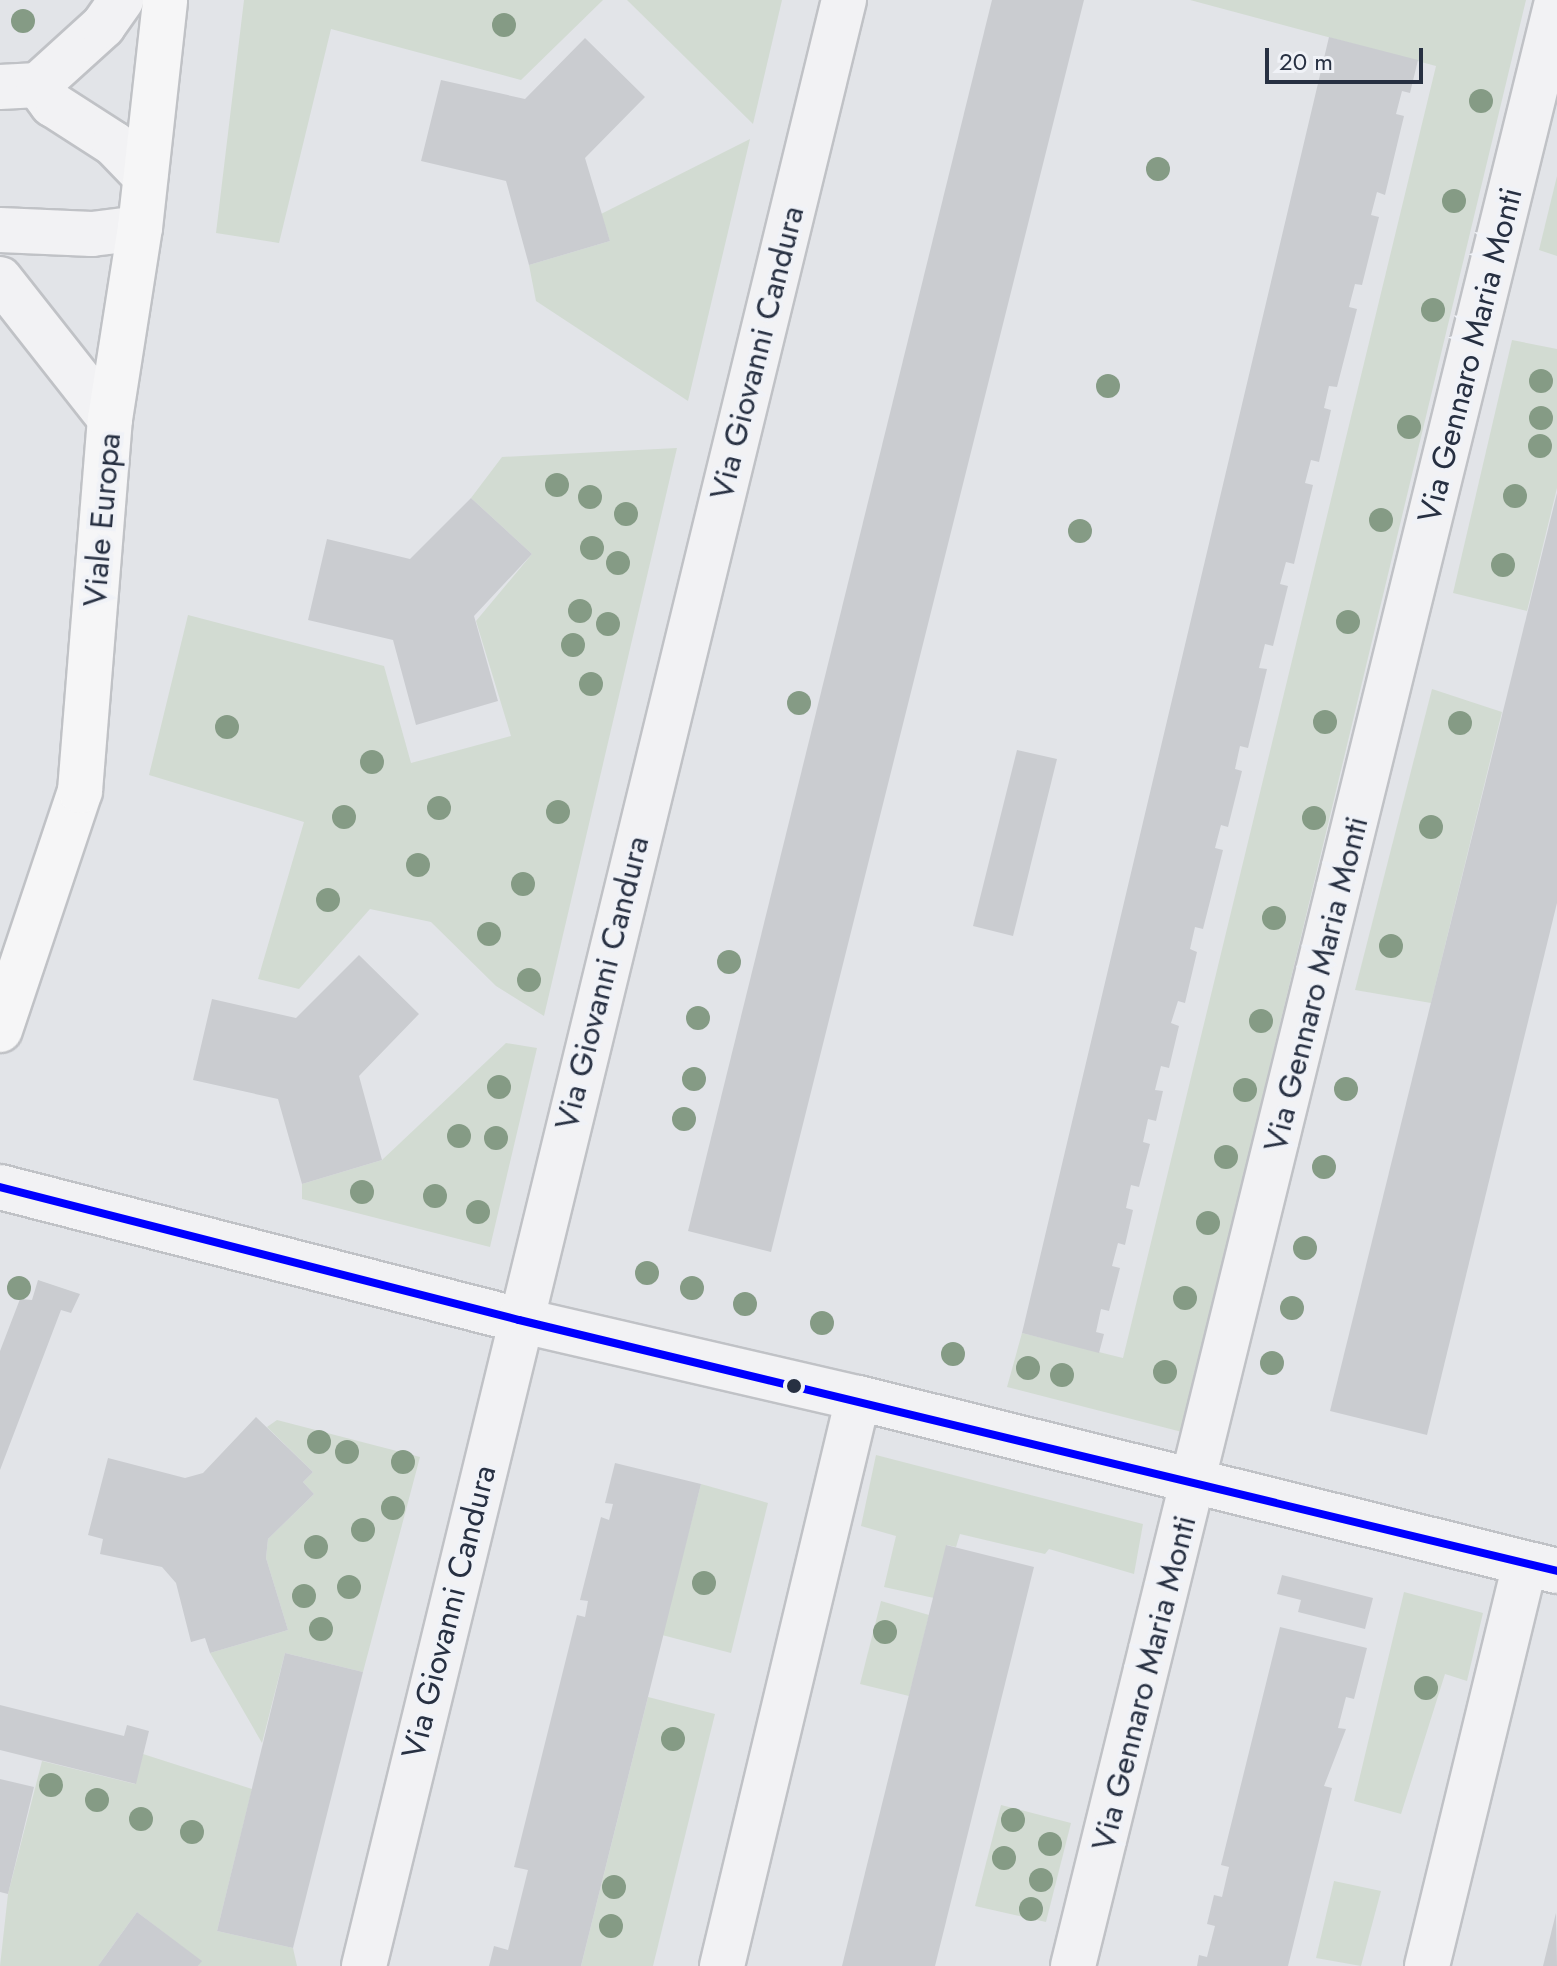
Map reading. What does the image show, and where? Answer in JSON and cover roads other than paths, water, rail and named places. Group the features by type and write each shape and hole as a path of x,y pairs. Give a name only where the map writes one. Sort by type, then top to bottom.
{"main road":[{"name":"Viale Europa","path":"0,1030 80,791 110,419 140,228 165,0"}],"street":[{"path":"121,0 103,26 19,86 114,144 145,176"},
{"name":"Via Giovanni Candura","path":"364,1966 519,1320 844,0"},
{"name":"Via Gennaro Maria Monti","path":"1073,1966 1557,1"},
{"path":"0,230 92,234 140,228"},
{"path":"0,279 110,419"},
{"path":"0,1187 519,1320 858,1398 1541,1568 1427,1966"},
{"path":"722,1966 858,1398"}]}
